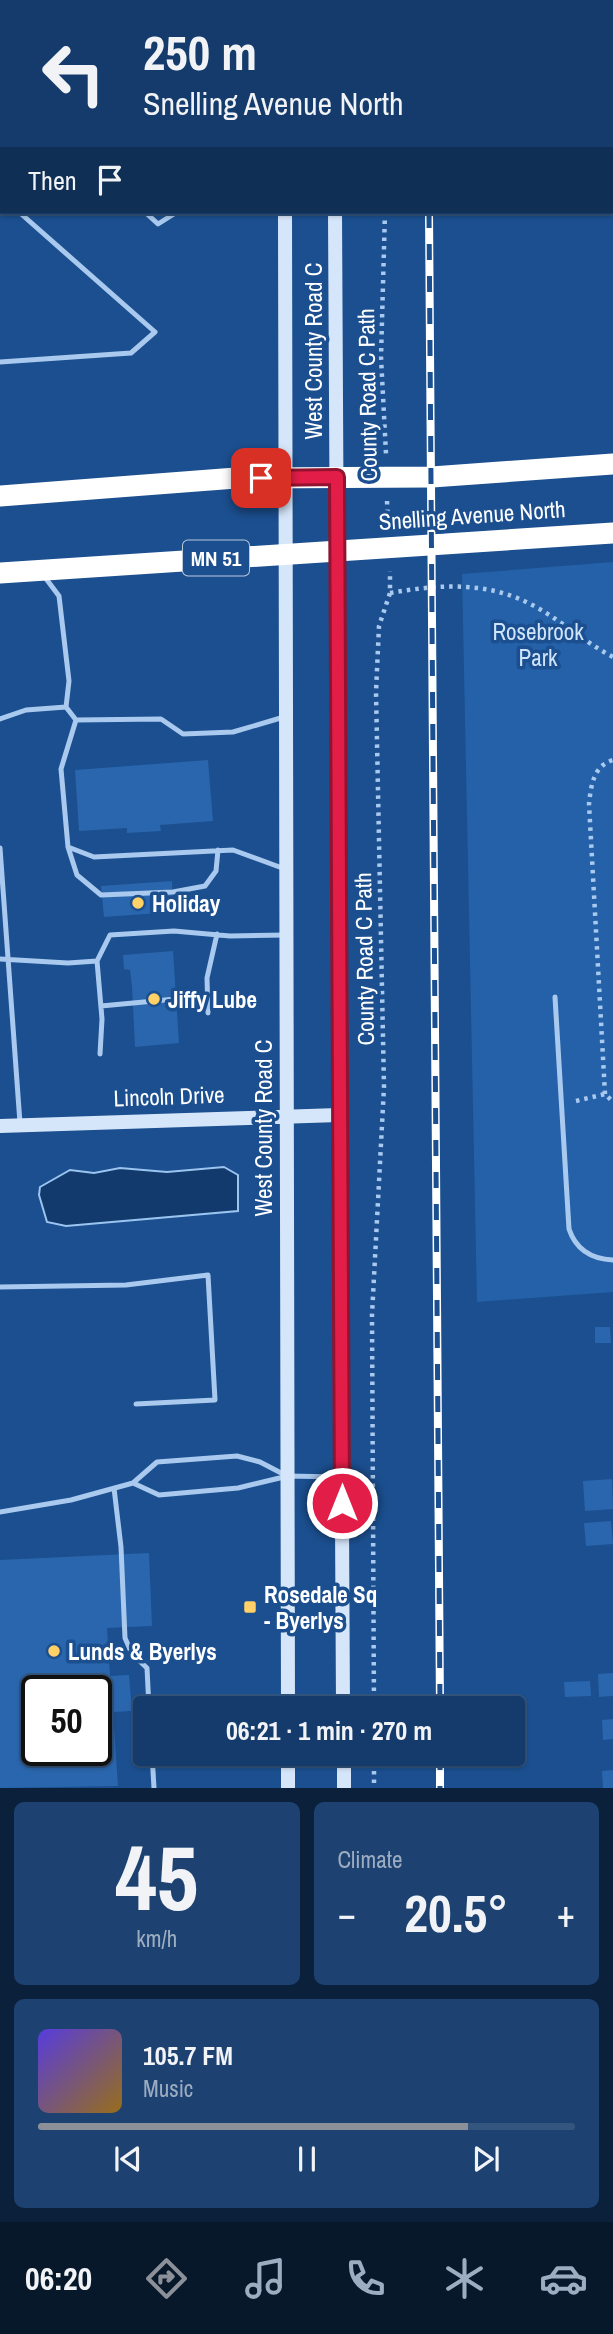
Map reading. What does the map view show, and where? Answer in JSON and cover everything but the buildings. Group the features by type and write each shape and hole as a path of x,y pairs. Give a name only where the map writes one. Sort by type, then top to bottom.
{"highway":[{"name":"Snelling Avenue North","path":"0,496 286,477 387,477 613,464"},
{"name":"Snelling Avenue North","path":"0,573 613,533"}],"main road":[{"name":"West County Road C","path":"285,214 288,1696"},
{"name":"West County Road C","path":"335,214 339,551 343,1696"},
{"name":"Lincoln Drive","path":"0,1126 20,1123 286,1114 339,1115"},
{"path":"288,1766 288,1788"},
{"path":"344,1766 344,1788"}],"lane":[{"path":"0,362 131,353 155,332 21,214"},
{"path":"147,214 158,224 174,214"},
{"path":"40,570 59,596 69,681 66,706 76,720"},
{"path":"0,719 26,710 66,706"},
{"path":"76,720 161,719 183,734 233,732 287,716"},
{"path":"76,720 61,769 68,847 77,876 101,895 173,892 205,886 216,871 218,850"},
{"path":"68,847 94,857 233,850 263,859 286,870"},
{"path":"0,848 4,959 20,1123"},
{"path":"100,1054 101,1006 97,961 110,935 174,931 286,934"},
{"path":"208,1013 207,978 217,934"},
{"path":"4,959 97,961"},
{"path":"101,1006 208,996"},
{"path":"555,997 569,1229 573,1241 591,1257 613,1260"},
{"path":"0,1287 126,1285 208,1275 215,1400 136,1404"},
{"path":"0,1512 71,1500 133,1483 157,1462 237,1455 260,1462 288,1476"},
{"path":"133,1483 159,1495 239,1488 288,1476 342,1478"},
{"path":"114,1488 121,1547 125,1638 132,1654 147,1668 148,1696"},
{"path":"153,1766 154,1788"}],"path":[{"name":"County Road C Path","path":"374,1696 372,1315 384,1087 376,692 379,626 390,593 381,357 385,214"},
{"path":"390,593 433,586 477,587 509,594 535,607 613,657"},
{"path":"613,760 604,763 592,779 589,804 605,1094 613,1102"},
{"path":"562,1105 605,1094"},
{"path":"374,1766 374,1788"}],"green space":[{"name":"Rosebrook Park","path":"613,562 613,1292 477,1302 462,574"}],"shaded area":[{"path":"224,1167 238,1175 238,1211 66,1226 47,1222 39,1195 40,1187 70,1170 94,1173 120,1168 167,1172"}],"railway":[{"path":"429,214 440,1696"},
{"path":"440,1766 440,1788"}],"place":[{"name":"Holiday","path":"138,903"},
{"name":"Jiffy Lube","path":"154,999"},
{"name":"Rosedale Sq - Byerlys","path":"250,1607"},
{"name":"Lunds & Byerlys","path":"54,1651"}],"route":[{"path":"261,478 337,477 342,1503"}]}
